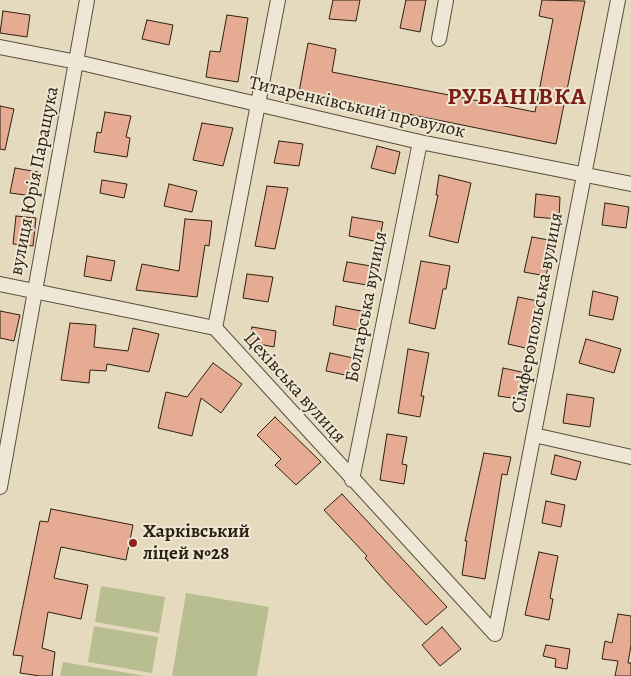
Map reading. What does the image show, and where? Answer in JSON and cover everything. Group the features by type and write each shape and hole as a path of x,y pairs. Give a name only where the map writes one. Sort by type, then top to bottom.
{"street":[{"name":"вулиця Юрія Паращука","path":"0,487 87,0"},
{"path":"215,328 278,0"},
{"path":"439,39 446,0"},
{"name":"Сімферопольська вулиця","path":"495,634 618,0"},
{"name":"Титаренківський провулок","path":"0,47 77,62 258,106 420,142 631,184"},
{"name":"Болгарська вулиця","path":"352,480 420,142"},
{"name":"Цехівська вулиця","path":"0,284 215,328 352,480 495,634"},
{"path":"534,435 631,457"}],"green space":[{"path":"101,586 165,597 159,633 95,622"},
{"path":"186,593 269,607 257,676 172,676"},
{"path":"94,626 158,637 152,673 88,662"},
{"path":"63,662 146,676 60,676"}],"building":[{"path":"333,0 360,0 356,21 329,19"},
{"path":"406,0 426,0 420,32 400,28"},
{"path":"542,0 585,1 556,144 299,92 308,43 336,49 332,72 535,112 553,19 539,16"},
{"path":"3,11 30,15 27,37 0,33"},
{"path":"227,15 248,18 238,82 206,77 210,51 220,52"},
{"path":"147,20 173,25 169,45 142,39"},
{"path":"0,106 14,109 5,150 0,149"},
{"path":"105,112 131,116 126,137 130,138 127,157 94,152 97,132 101,133"},
{"path":"202,123 233,128 223,166 193,160"},
{"path":"279,141 303,144 299,166 274,163"},
{"path":"377,146 400,152 395,174 371,168"},
{"path":"15,168 38,172 33,196 10,193"},
{"path":"439,175 471,183 458,243 429,236 438,195 436,195"},
{"path":"102,180 127,184 124,198 100,193"},
{"path":"169,184 197,191 192,212 164,206"},
{"path":"267,186 288,188 275,249 255,246"},
{"path":"536,194 560,197 559,219 534,217"},
{"path":"605,203 629,207 626,228 602,225"},
{"path":"16,216 36,218 33,246 13,244"},
{"path":"352,217 383,222 379,242 349,236"},
{"path":"185,219 212,221 209,246 205,245 197,297 136,290 142,264 179,271"},
{"path":"532,237 554,241 546,276 524,272"},
{"path":"87,256 115,261 111,281 84,276"},
{"path":"421,261 450,266 435,329 409,323"},
{"path":"347,262 377,267 373,286 343,281"},
{"path":"247,274 273,277 268,302 243,298"},
{"path":"593,291 618,297 613,320 589,315"},
{"path":"518,297 543,302 534,350 508,344"},
{"path":"336,306 366,312 363,331 333,325"},
{"path":"0,311 20,315 14,341 0,338"},
{"path":"70,323 96,325 94,347 128,351 133,328 159,334 149,372 107,364 106,371 90,370 89,383 61,380"},
{"path":"252,327 276,331 274,347 249,342"},
{"path":"586,339 621,349 614,373 579,363"},
{"path":"408,349 429,353 421,396 424,396 420,417 398,413"},
{"path":"330,353 358,359 355,377 326,371"},
{"path":"213,363 242,384 221,413 201,398 192,436 158,428 166,392 187,397"},
{"path":"503,368 526,373 520,399 498,396"},
{"path":"567,394 594,398 590,427 563,423"},
{"path":"275,417 321,462 296,485 275,465 281,459 257,435"},
{"path":"387,434 407,437 402,464 407,465 404,484 380,480"},
{"path":"484,453 511,457 507,475 502,474 485,579 462,575 467,541 465,541"},
{"path":"555,455 581,462 576,480 551,474"},
{"path":"342,494 447,607 426,625 365,558 367,556 324,510"},
{"path":"546,501 565,505 561,527 542,523"},
{"path":"51,509 133,525 126,560 61,547 54,578 88,585 81,619 48,612 42,648 55,652 52,676 40,676 20,673 23,656 13,655 40,521 48,522"},
{"path":"539,552 558,556 550,598 553,599 549,620 525,615"},
{"path":"618,614 631,616 631,645 628,663 631,663 631,676 615,676 618,661 602,659 605,641 612,643"},
{"path":"442,627 461,649 440,666 422,645"},
{"path":"546,645 570,649 567,669 555,667 556,659 543,656"}],"place":[{"name":"Харківський ліцей №28","path":"133,543"}],"district":[{"name":"РУБАНІВКА","path":"517,98"}]}
